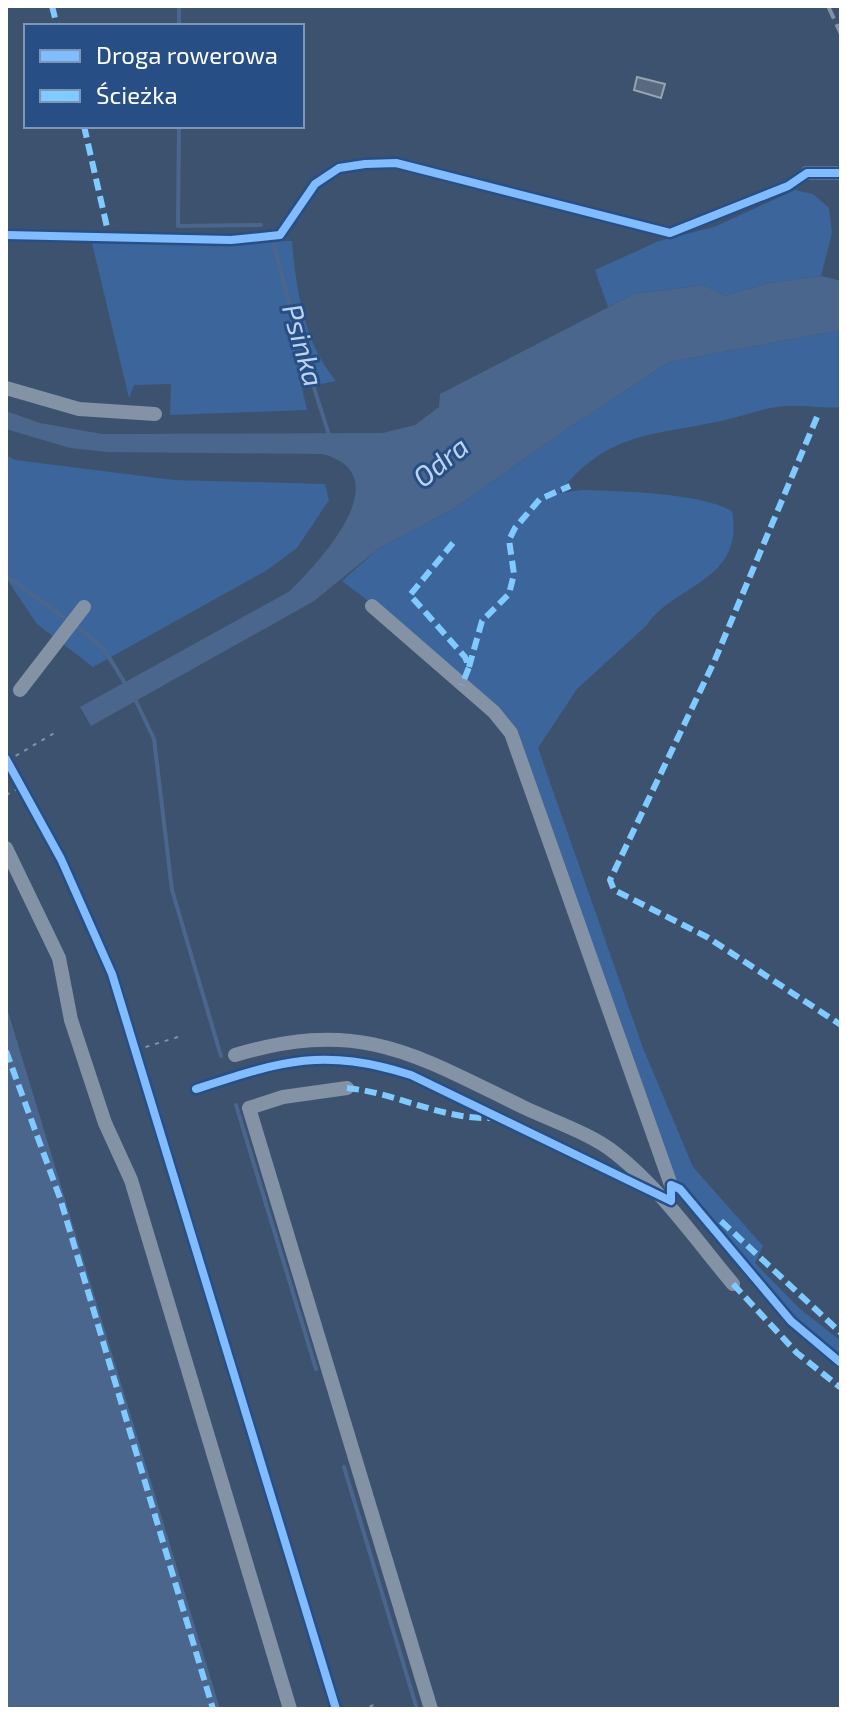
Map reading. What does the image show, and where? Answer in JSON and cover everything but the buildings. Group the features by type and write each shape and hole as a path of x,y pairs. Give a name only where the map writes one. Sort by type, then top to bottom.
{"street":[{"path":"807,173 841,173"},
{"path":"6,388 79,409 155,414"},
{"path":"372,606 494,712 511,733 671,1185"},
{"path":"20,690 84,607"},
{"path":"6,848 63,971 71,1020 105,1123 131,1180 290,1709"},
{"path":"235,1055 286,1041 320,1038 375,1043 428,1061 613,1151 656,1194 733,1284"},
{"path":"347,1088 283,1097 249,1108 431,1709"}],"path":[{"path":"7,761 56,732"},
{"path":"6,795 21,787"},
{"path":"136,1050 181,1036"},
{"path":"360,1709 378,1704"}],"shaded area":[{"path":"795,190 813,194 829,208 832,233 821,276 769,283 725,296 704,285 634,294 608,307 595,270 659,241 714,227"},
{"path":"292,241 299,296 309,333 336,381 302,388 307,410 170,415 171,384 134,385 129,398 92,243"},
{"path":"841,330 841,407 778,407 651,434 613,447 595,458 559,493 618,491 701,500 732,511 733,535 728,553 718,567 659,611 577,689 538,748 643,1048 693,1167 763,1246 755,1263 799,1308 841,1341 841,1360 793,1320 670,1174 521,747 396,622 342,581 378,549 455,508 565,430 669,362"},
{"path":"6,455 15,460 174,480 325,484 329,500 297,548 267,570 93,667 37,624 6,578"}],"water":[{"name":"Odra","path":"821,276 841,281 841,330 669,362 565,430 455,508 378,549 314,601 91,726 80,707 290,591 334,540 347,519 355,498 355,480 345,464 322,454 108,452 70,448 6,429 6,411 40,423 102,434 383,433 415,425 439,407 440,394 634,294 704,285 725,296 769,283"},
{"path":"6,1005 220,1709 6,1709"}],"waterway":[{"name":"Psinka","path":"179,6 179,24"},
{"name":"Psinka","path":"179,128 178,226 261,225"},
{"name":"Psinka","path":"274,245 329,435"},
{"path":"6,576 65,618"},
{"path":"77,626 104,649 126,685"},
{"path":"135,699 154,739 172,890 221,1056"},
{"path":"236,1105 316,1369"},
{"path":"344,1467 417,1709"}],"railway":[{"path":"828,6 841,34"}],"marked path":[{"path":"52,6 56,24"},
{"path":"84,128 109,236"},
{"path":"817,417 714,662 610,880 614,890 707,937 841,1025"},
{"path":"469,667 482,621 509,594 514,574 509,540 515,528 540,499 570,486"},
{"path":"453,543 410,595 465,657 469,667 462,685"},
{"path":"6,1051 60,1198 213,1709"},
{"path":"347,1088 454,1114 490,1118"},
{"path":"721,1221 841,1333"},
{"path":"733,1284 797,1353 841,1388"}],"cycle path":[{"path":"6,235 231,240 280,235 315,184 339,168 396,163 670,233 788,186 807,173 841,173"},
{"path":"6,759 61,859 112,974 336,1709"},
{"path":"196,1089 253,1071 302,1061 352,1061 380,1066 411,1075 671,1201 671,1185 680,1189 791,1321 841,1363"}]}
